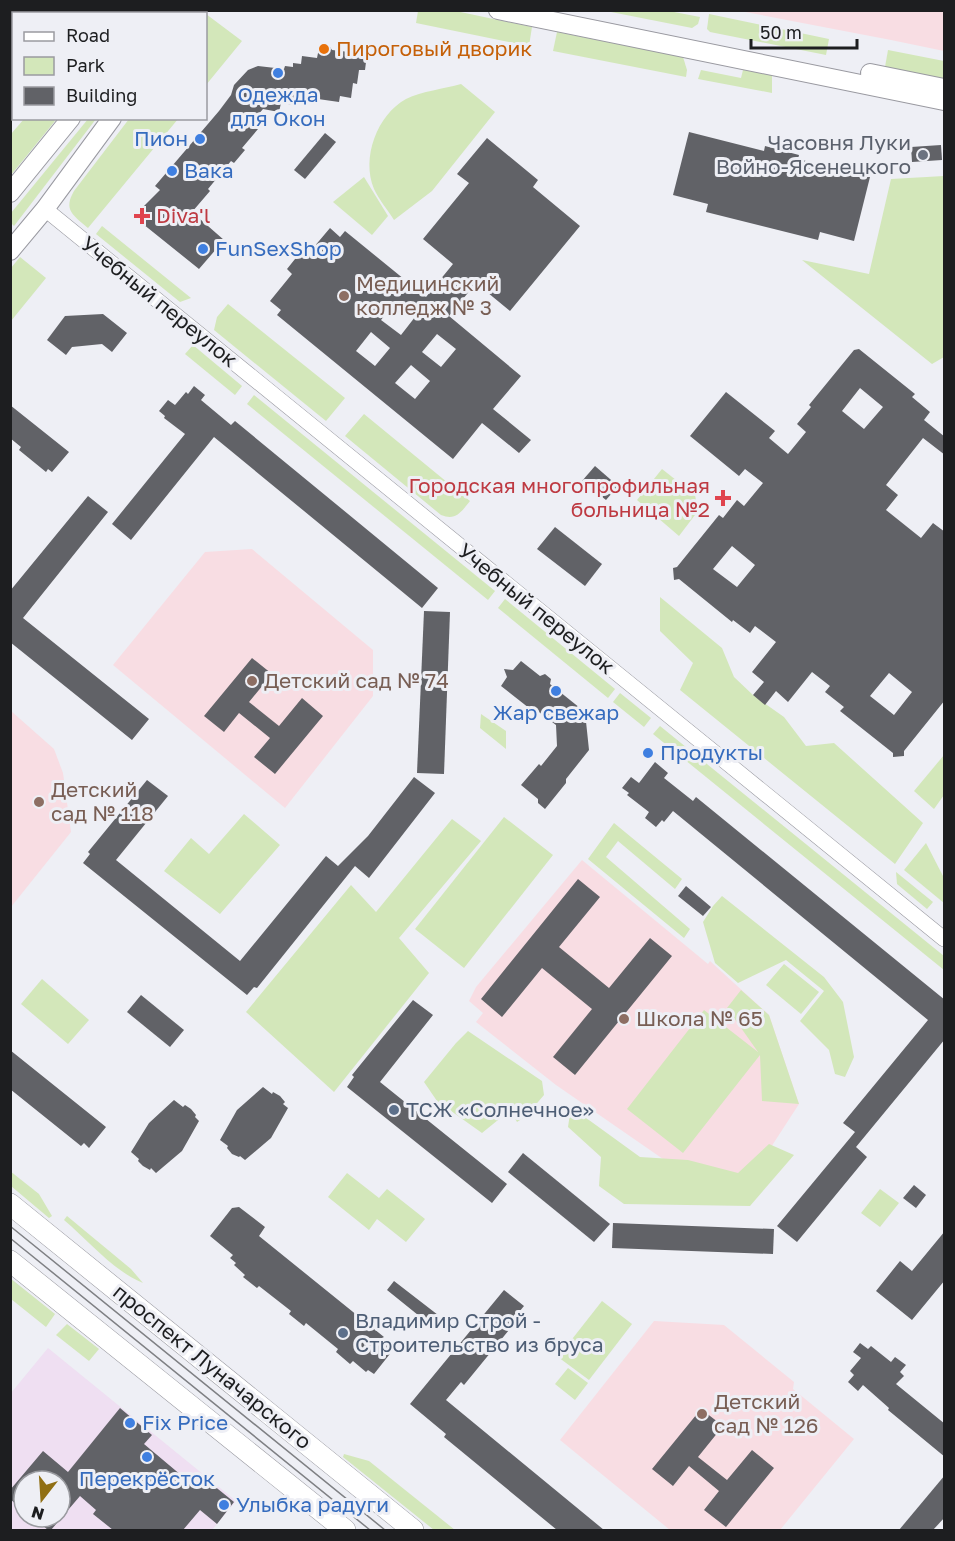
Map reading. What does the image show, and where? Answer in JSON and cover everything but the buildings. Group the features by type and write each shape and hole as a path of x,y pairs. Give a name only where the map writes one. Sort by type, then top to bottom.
{"main road":[{"name":"проспект Луначарского","path":"10,1204 413,1530"},
{"name":"проспект Луначарского","path":"10,1261 345,1530"}],"street":[{"path":"498,10 945,101"},
{"path":"560,10 945,88"},
{"path":"10,193 69,120"},
{"path":"10,251 45,209 111,120"},
{"name":"Учебный переулок","path":"45,209 945,939"}],"shaded area":[{"path":"740,11 944,11 944,51 891,40"},
{"name":"Детский сад № 74","path":"252,549 373,650 373,696 285,808 113,665 205,552"},
{"name":"Детский сад № 118","path":"11,711 54,749 63,773 71,832 11,907"},
{"name":"Школа № 65","path":"582,860 708,964 710,961 769,1015 799,1104 749,1181 676,1168 556,1085 476,1022 483,1013 469,1001 476,987"},
{"name":"Детский сад № 126","path":"654,1321 724,1325 794,1382 793,1389 854,1439 780,1530 670,1530 560,1440"},
{"path":"48,1348 236,1501 212,1530 11,1530 11,1393"}],"green space":[{"path":"451,10 532,27 529,46 416,23 418,11"},
{"path":"606,11 669,11 700,17 698,24 692,28"},
{"path":"709,14 829,39 826,55 710,32 707,29"},
{"path":"207,15 242,41 207,84"},
{"path":"557,32 683,57 687,70 686,77 553,51"},
{"path":"888,50 944,61 944,79 885,67"},
{"path":"701,70 741,78 743,70 772,75 772,93 698,79"},
{"path":"461,84 495,112 432,191 394,220 376,193 370,177 369,164 374,138 387,115 406,99"},
{"path":"23,120 55,121 11,175 11,134"},
{"path":"87,120 95,120 14,226 11,223 11,213"},
{"path":"128,120 177,120 88,228 71,212 69,203 74,191"},
{"path":"944,176 944,357 932,364 802,260 869,274 891,179"},
{"path":"364,177 388,216 372,235 333,202"},
{"path":"102,226 191,298 180,302 96,234"},
{"path":"20,257 46,278 11,321 11,268"},
{"path":"228,304 345,398 326,421 214,330 217,317"},
{"path":"193,345 242,386 235,395 185,354"},
{"path":"254,395 495,591 488,600 247,404"},
{"path":"364,414 470,501 461,512 451,517 441,515 345,436"},
{"path":"662,469 695,495 698,511 679,536 637,500"},
{"path":"660,597 722,648 734,677 753,695 784,717 806,746 834,743 923,823 895,864 680,690 693,663 660,631"},
{"path":"505,599 615,689 608,698 498,608"},
{"path":"620,693 651,718 644,727 613,702"},
{"path":"481,714 506,731 506,749 480,728"},
{"path":"660,726 944,956 944,970 653,734"},
{"path":"944,755 944,795 934,809 914,791"},
{"path":"244,814 280,845 220,914 164,871 191,838 209,854"},
{"path":"504,817 553,855 464,968 415,929"},
{"path":"452,819 481,841 399,938 429,973 334,1092 246,1012 351,885 376,912"},
{"path":"614,823 682,879 675,889 618,841 606,857 690,929 684,938 588,859"},
{"path":"926,843 944,878 944,903 904,870"},
{"path":"896,872 933,902 927,909 897,884"},
{"path":"722,896 824,977 843,1002 854,1057 845,1077 835,1074 829,1050 800,1021 824,991 786,960 738,983 715,963 703,922"},
{"path":"784,964 819,992 801,1014 766,985"},
{"path":"42,979 89,1020 68,1044 21,1004"},
{"path":"741,990 769,1015 799,1104 762,1101 760,1055 683,1153 627,1109 704,1010 758,1052 727,1008"},
{"path":"468,1031 542,1081 544,1095 526,1116 517,1122 508,1106 498,1120 482,1133 437,1101 424,1082"},
{"path":"571,1107 640,1157 688,1160 738,1173 769,1144 794,1155 750,1206 624,1204 599,1186 601,1157 568,1127"},
{"path":"10,1171 39,1194 52,1216 49,1218 11,1186"},
{"path":"347,1173 379,1198 387,1189 425,1219 406,1242 377,1219 369,1230 328,1197"},
{"path":"880,1189 899,1203 880,1227 861,1213"},
{"path":"67,1216 131,1269 143,1283 121,1271 101,1254 64,1220"},
{"path":"10,1278 55,1314 46,1327 11,1299"},
{"path":"602,1301 632,1324 589,1380 558,1357"},
{"path":"67,1324 99,1349 89,1361 56,1335"},
{"path":"568,1368 588,1383 575,1400 555,1384"},
{"path":"344,1454 369,1461 455,1530 434,1530 343,1457"}],"tram line":[{"path":"10,1226 385,1530"},
{"path":"10,1238 370,1530"}],"place":[{"name":"Пироговый дворик","path":"324,49"},
{"name":"Одежда для Окон","path":"278,73"},
{"name":"Пион","path":"200,139"},
{"name":"Часовня Луки Войно-Ясенецкого","path":"923,155"},
{"name":"Вака","path":"172,171"},
{"name":"Diva'l","path":"142,216"},
{"name":"FunSexShop","path":"203,249"},
{"name":"Медицинский колледж № 3","path":"344,296"},
{"name":"Городская многопрофильная больница №2","path":"723,498"},
{"name":"Детский сад № 74","path":"252,681"},
{"name":"Жар свежар","path":"556,691"},
{"name":"Продукты","path":"648,753"},
{"name":"Детский сад № 118","path":"39,802"},
{"name":"Школа № 65","path":"624,1019"},
{"name":"ТСЖ «Солнечное»","path":"394,1110"},
{"name":"Владимир Строй - Строительство из бруса","path":"343,1333"},
{"name":"Детский сад № 126","path":"702,1414"},
{"name":"Fix Price","path":"130,1423"},
{"name":"Перекрёсток","path":"147,1457"},
{"name":"Улыбка радуги","path":"224,1505"}]}
